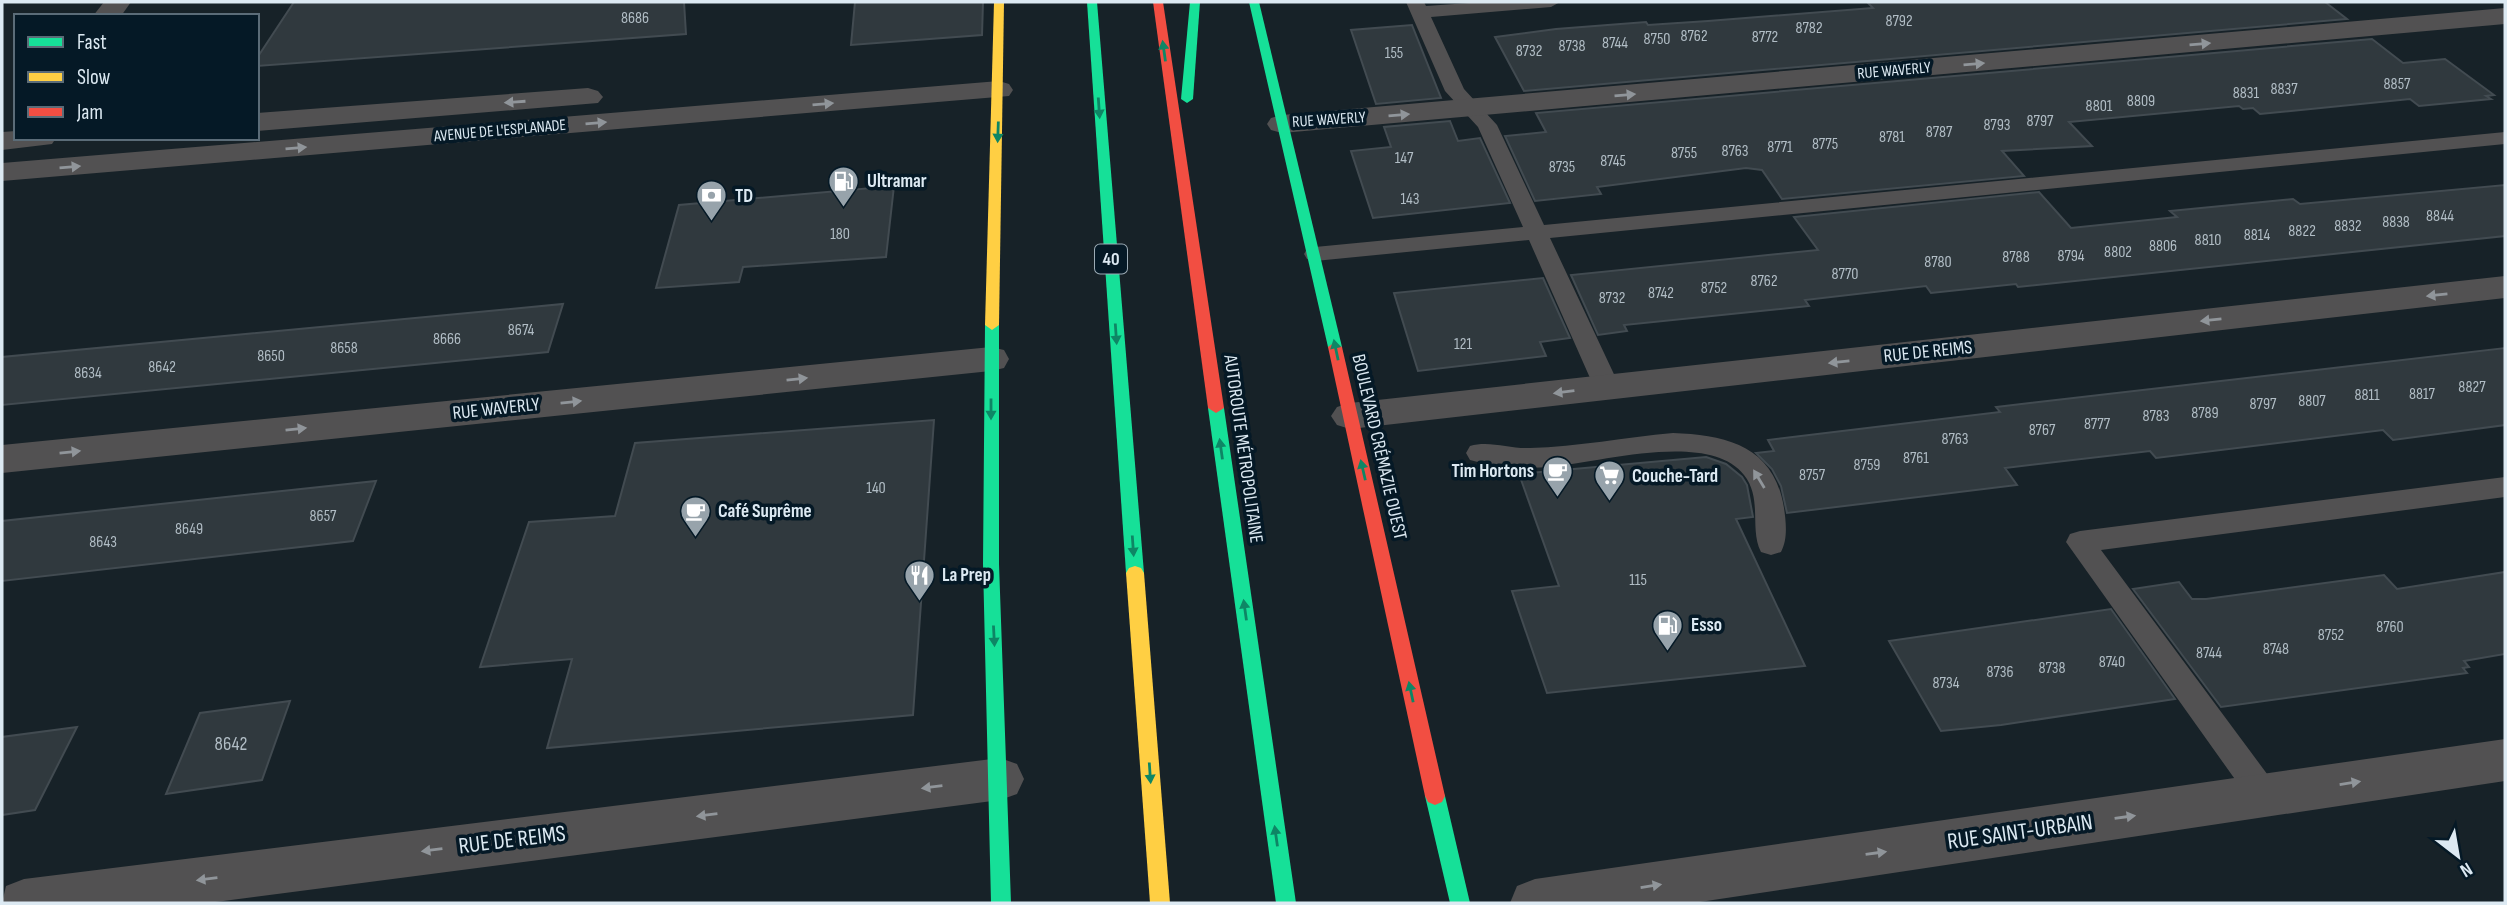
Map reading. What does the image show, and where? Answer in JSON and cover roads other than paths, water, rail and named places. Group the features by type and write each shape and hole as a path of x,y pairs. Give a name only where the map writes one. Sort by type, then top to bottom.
{"main road":[{"path":"999,2 991,359 990,564 1000,779 1001,903"},
{"path":"1085,2 1094,40"},
{"name":"40","path":"1091,2 1160,903"},
{"name":"AUTOROUTE MÉTROPOLITAINE","path":"1158,2 1286,903"},
{"path":"1181,167 1195,2"},
{"name":"BOULEVARD CRÉMAZIE OUEST","path":"1254,2 1315,254 1460,903"}],"street":[{"name":"RUE WAVERLY","path":"1282,124 2505,16"},
{"name":"AVENUE DE L'ESPLANADE","path":"259,122 620,94 999,77"},
{"name":"AVENUE DE L'ESPLANADE","path":"2,172 999,77"},
{"path":"2,140 14,124"},
{"name":"RUE DE REIMS","path":"1350,416 2505,288"},
{"name":"RUE WAVERLY","path":"2,459 991,359"},
{"name":"RUE SAINT-URBAIN","path":"1535,903 2505,760"},
{"name":"RUE DE REIMS","path":"24,903 1000,779"}],"lane":[{"path":"1551,2 1418,7 1455,91 1487,125 1607,387"},
{"path":"1315,254 2505,138"},
{"path":"1479,453 1527,458 1691,443 1728,449 1748,462 1769,495 1772,509 1771,544"},
{"path":"2265,796 2080,542 2505,487"}],"place":[{"name":"Ultramar","path":"844,208"},
{"name":"TD","path":"712,223"},
{"name":"Tim Hortons","path":"1557,498"},
{"name":"Couche-Tard","path":"1609,503"},
{"name":"Café Suprême","path":"695,538"},
{"name":"La Prep","path":"919,602"},
{"name":"Esso","path":"1668,652"}]}
